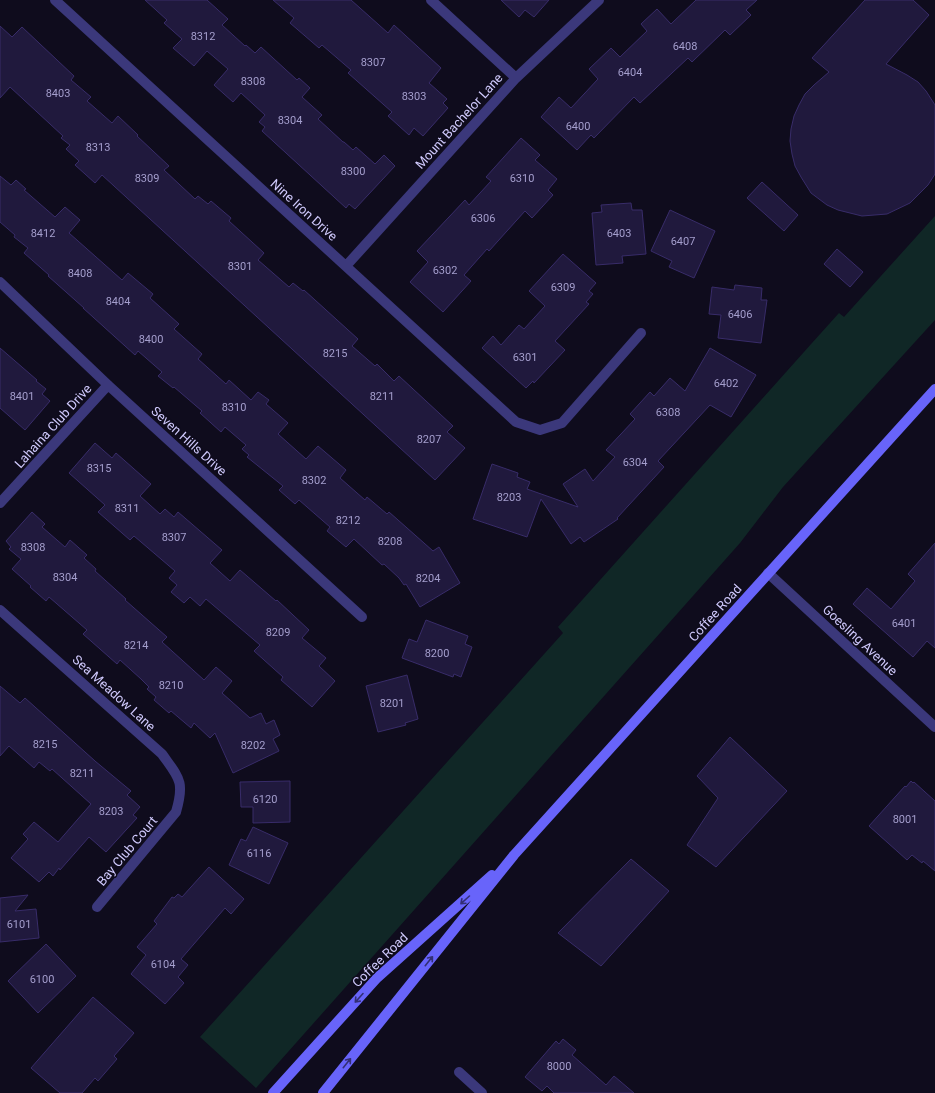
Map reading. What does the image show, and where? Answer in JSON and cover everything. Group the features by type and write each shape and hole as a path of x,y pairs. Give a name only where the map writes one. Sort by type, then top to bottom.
{"main road":[{"name":"Coffee Road","path":"323,1093 514,855 935,389"},
{"name":"Coffee Road","path":"273,1093 377,978 514,855"}],"street":[{"name":"Nine Iron Drive","path":"55,0 516,422 540,430 562,422 641,333"},
{"path":"430,0 516,78"},
{"name":"Mount Bachelor Lane","path":"346,266 516,78 599,0"},
{"name":"Seven Hills Drive","path":"0,282 108,385 362,618"},
{"name":"Lahaina Club Drive","path":"0,503 108,385"},
{"name":"Goesling Avenue","path":"768,573 933,720"},
{"name":"Sea Meadow Lane","path":"0,610 162,754 179,778 181,795 176,812"},
{"name":"Bay Club Court","path":"97,907 176,812"},
{"path":"459,1072 482,1093"}],"green space":[{"path":"935,216 935,320 783,487 740,543 256,1088 200,1037 563,633 558,627 812,343 839,313 844,317"}],"building":[{"path":"145,0 207,0 228,19 222,25 245,46 246,45 255,53 261,47 297,80 299,78 310,88 302,97 322,115 318,119 343,142 353,150 356,147 375,164 384,155 395,166 355,209 349,204 346,208 262,131 265,127 259,122 265,115 241,93 233,102 214,85 228,69 207,51 194,66 173,48 182,39 164,23 167,20"},
{"path":"273,0 351,0 388,33 394,25 441,68 429,83 447,99 443,103 448,108 423,136 414,128 409,135 388,116 392,112 348,73 351,70 322,45 319,48 290,23 294,18"},
{"path":"501,0 549,0 534,17 525,10 519,17"},
{"path":"696,0 757,0 746,10 751,15 730,35 725,30 692,62 688,58 640,103 634,97 594,138 591,135 577,150 541,117 559,97 571,108 598,79 589,69 611,48 620,57 647,31 641,24 657,9 671,24"},
{"path":"865,0 913,0 929,15 886,64 918,82 935,105 935,174 928,185 910,203 887,214 862,216 838,210 827,205 811,193 795,166 790,141 794,116 805,94 829,72 812,58"},
{"path":"0,26 12,37 22,27 74,76 71,80 91,97 87,101 112,123 118,116 169,166 164,170 195,199 198,196 208,204 211,201 231,218 229,221 264,253 258,260 289,287 293,283 303,291 304,290 358,339 352,346 375,366 377,364 394,381 399,376 453,426 447,432 465,448 435,480 102,175 95,183 75,165 79,161 66,149 70,145 61,138 63,136 10,87 0,98"},
{"path":"521,138 540,155 535,160 557,179 548,190 553,195 532,218 525,211 489,251 487,249 464,275 471,281 443,312 410,282 428,262 417,251 465,200 469,205 491,181 486,177"},
{"path":"0,176 11,185 16,180 26,189 24,190 55,217 65,207 80,220 69,233 122,280 128,273 153,294 150,298 179,324 174,329 202,354 198,359 226,384 229,380 251,400 258,392 269,400 266,404 288,423 278,434 306,459 318,446 346,470 340,478 365,500 367,497 387,514 389,512 433,551 439,547 460,583 420,607 406,584 404,585 399,578 384,564 382,565 354,539 346,547 327,531 330,527 299,500 295,504 279,490 283,486 247,457 249,455 242,449 246,445 225,427 221,432 200,413 202,411 174,387 173,388 158,376 162,372 138,351 135,355 24,253 28,248 14,237 15,235 0,222"},
{"path":"762,182 798,215 784,231 747,198"},
{"path":"631,203 632,210 642,210 646,254 622,256 623,263 596,265 592,213 602,212 601,205"},
{"path":"670,210 715,231 694,278 669,267 672,261 651,251"},
{"path":"837,249 863,272 850,287 824,264"},
{"path":"563,254 596,283 589,291 593,294 586,302 589,304 555,341 565,350 534,383 533,381 526,388 482,348 493,336 501,345 519,325 524,329 545,306 529,291"},
{"path":"735,285 762,288 761,300 767,300 761,343 718,338 721,315 709,314 712,287 734,290"},
{"path":"0,348 46,389 42,394 50,401 25,430 0,408"},
{"path":"710,348 756,375 731,417 710,405 658,461 664,467 617,518 618,519 584,542 580,537 571,544 541,499 527,537 473,519 492,464 518,473 517,477 530,482 527,489 578,507 563,484 585,469 593,481 615,457 606,450 635,419 630,414 650,392 654,396 670,378 685,391"},
{"path":"95,443 112,458 116,453 151,484 140,496 160,514 165,509 174,517 178,512 222,550 210,563 230,581 240,570 276,601 277,600 309,630 302,638 326,658 319,666 335,681 312,707 281,680 283,677 254,651 260,645 206,599 200,606 190,597 184,603 171,592 177,585 169,578 175,571 134,536 130,540 98,512 105,505 69,473"},
{"path":"32,512 45,524 42,527 65,547 70,540 87,555 84,558 96,569 95,571 167,637 162,642 204,680 216,667 232,681 222,693 250,718 261,713 266,724 274,720 280,735 273,739 279,751 233,773 215,733 210,738 194,723 191,728 171,711 169,713 154,700 156,697 147,689 149,687 141,679 120,660 117,664 83,634 87,630 49,597 46,601 30,587 31,586 12,569 21,559 9,549 11,547 6,541"},
{"path":"935,543 935,648 927,641 913,657 853,604 867,588 891,609 915,581 908,574"},
{"path":"426,620 468,636 465,644 472,647 461,677 454,674 453,677 402,658 409,639 417,642"},
{"path":"407,675 418,719 405,723 406,725 378,732 366,686"},
{"path":"0,686 20,703 25,698 131,791 127,795 140,807 133,815 137,818 106,852 89,837 60,870 59,868 53,876 49,872 39,882 11,858 28,839 23,834 34,822 58,842 91,804 52,769 50,771 39,762 34,768 9,746 0,756"},
{"path":"730,737 787,791 716,867 687,845 718,798 697,776"},
{"path":"290,781 290,822 253,823 253,807 241,807 240,782"},
{"path":"911,781 935,801 935,871 923,861 922,863 912,855 907,860 869,826"},
{"path":"253,827 288,843 269,884 229,865 241,839 246,841"},
{"path":"631,859 669,891 601,966 558,933"},
{"path":"209,867 244,899 231,914 225,908 181,959 188,965 178,977 184,983 165,1004 131,974 146,955 137,947 157,924 154,921 172,897 174,898 178,894 182,897"},
{"path":"28,895 15,911 36,909 39,938 0,942 0,898"},
{"path":"46,944 76,976 38,1013 8,981"},
{"path":"93,997 134,1033 114,1056 117,1059 98,1081 95,1078 82,1093 60,1093 31,1068"},
{"path":"563,1039 576,1050 572,1055 606,1085 614,1076 634,1093 554,1093 547,1086 542,1091 525,1077 556,1041 559,1044"}]}
